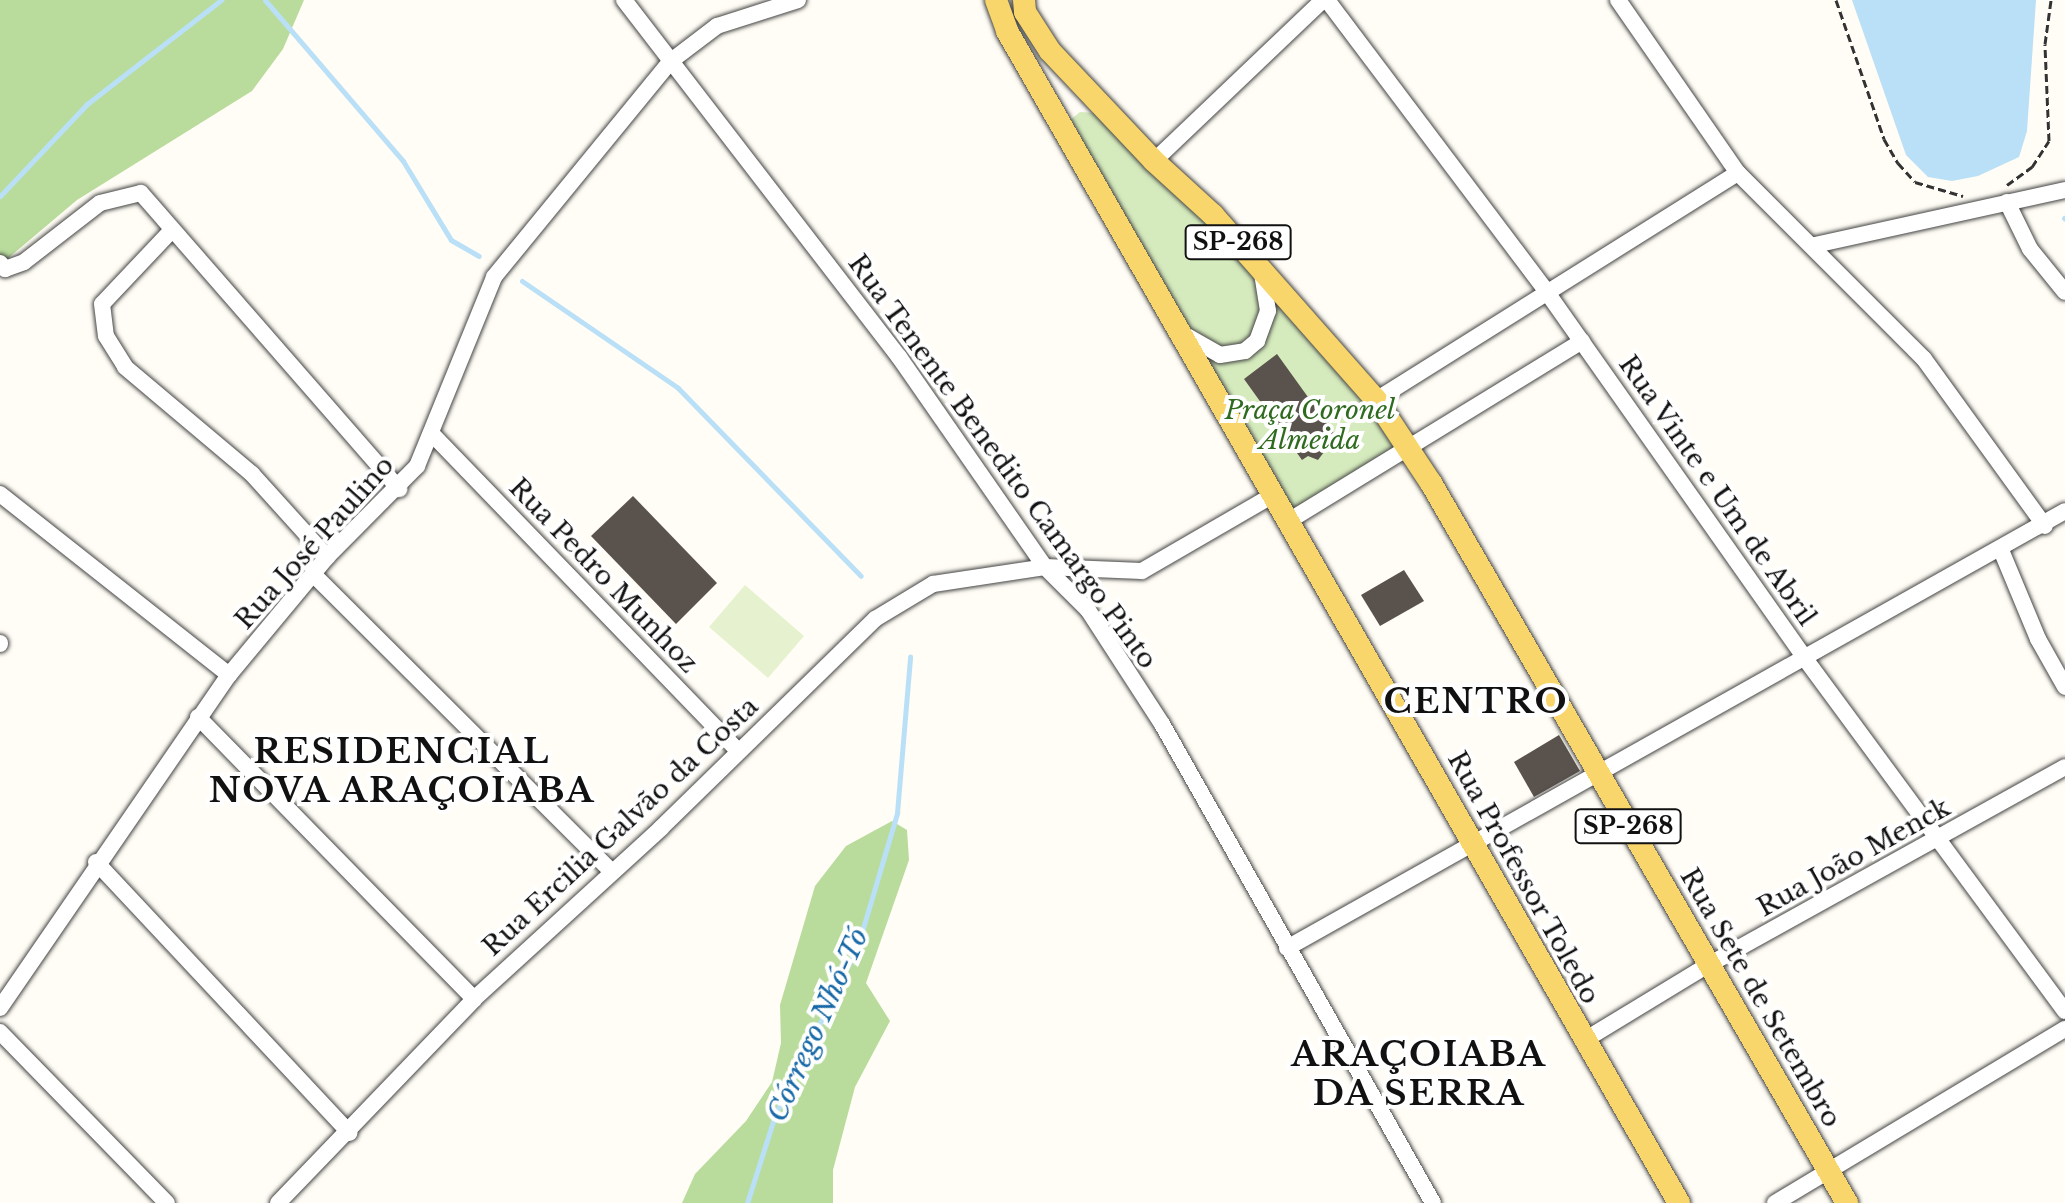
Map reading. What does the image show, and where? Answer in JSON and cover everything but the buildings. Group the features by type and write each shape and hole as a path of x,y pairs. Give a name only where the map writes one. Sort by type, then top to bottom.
{"main road":[{"name":"SP-268","path":"996,0 1007,31 1273,495"},
{"name":"SP-268","path":"1024,0 1025,12 1050,51 1154,161 1213,215 1261,268 1376,400 1409,448"},
{"name":"Rua Sete de Setembro","path":"1409,448 1847,1203"},
{"name":"Rua Professor Toledo","path":"1273,495 1583,1041 1679,1203"}],"street":[{"name":"Rua Tenente Benedito Camargo Pinto","path":"624,0 899,357 1045,567 1088,610 1162,724 1433,1203"},
{"name":"Rua José Paulino","path":"0,1008 96,862 229,675 327,557 399,489 433,435 494,277 671,61 717,26 798,0"},
{"path":"1154,161 1325,0"},
{"name":"Rua Vinte e Um de Abril","path":"1325,0 1546,291 1806,660 2065,1011"},
{"path":"1618,0 1738,173 1815,245 1924,359 2045,526"},
{"path":"1376,400 1738,173"},
{"path":"1815,245 2065,190"},
{"path":"0,263 5,269 24,262 100,203 141,193 399,489"},
{"path":"1999,204 2065,292"},
{"path":"171,231 102,304 106,336 125,367 252,474 327,557"},
{"path":"1180,332 1220,355 1245,351 1257,341 1268,311 1261,268"},
{"path":"1287,522 1582,341"},
{"name":"Rua Pedro Munhoz","path":"433,435 738,751"},
{"path":"0,494 229,675"},
{"name":"Rua Ercilia Galvão da Costa","path":"278,1203 350,1133 474,999 875,619 933,584 1045,567 1142,571 1273,495"},
{"path":"1287,948 2045,526 2065,511"},
{"path":"2001,550 2038,639 2065,687"},
{"path":"313,574 611,871"},
{"path":"198,717 474,999"},
{"name":"Rua João Menck","path":"1583,1041 1708,965 1939,840 2065,767"},
{"path":"96,862 350,1133"},
{"path":"1775,1203 1827,1169 2065,1029"},
{"path":"0,1032 167,1203"}],"path":[{"path":"1836,0 1884,139 1898,163 1915,182 1936,192 1999,204 2010,181 2032,167 2049,141 2045,44 2051,0"}],"green space":[{"path":"0,0 304,0 283,49 252,91 77,200 0,265"},
{"name":"Praça Coronel Almeida","path":"1080,112 1095,113 1162,173 1403,447 1288,517 1070,120"},
{"path":"745,585 804,636 768,678 709,627"},
{"path":"892,821 907,830 909,860 866,983 890,1021 855,1087 833,1170 833,1203 682,1203 695,1174 746,1121 772,1082 781,1043 780,1005 815,886 846,846"}],"water":[{"path":"1852,0 2036,0 2027,131 2019,157 1978,176 1952,181 1928,177 1906,155"}],"waterway":[{"path":"0,196 87,104 221,0"},
{"name":"Córrego Nhó-Tó","path":"265,0 403,161 451,240 479,256"},
{"name":"Córrego Nhó-Tó","path":"522,281 678,388 861,576"},
{"name":"Córrego Nhó-Tó","path":"747,1203 775,1115 858,945 897,813 910,657"}],"district":[{"name":"CENTRO","path":"1476,702"},
{"name":"RESIDENCIAL NOVA ARAÇOIABA","path":"402,770"},
{"name":"ARAÇOIABA DA SERRA","path":"1419,1074"}]}
